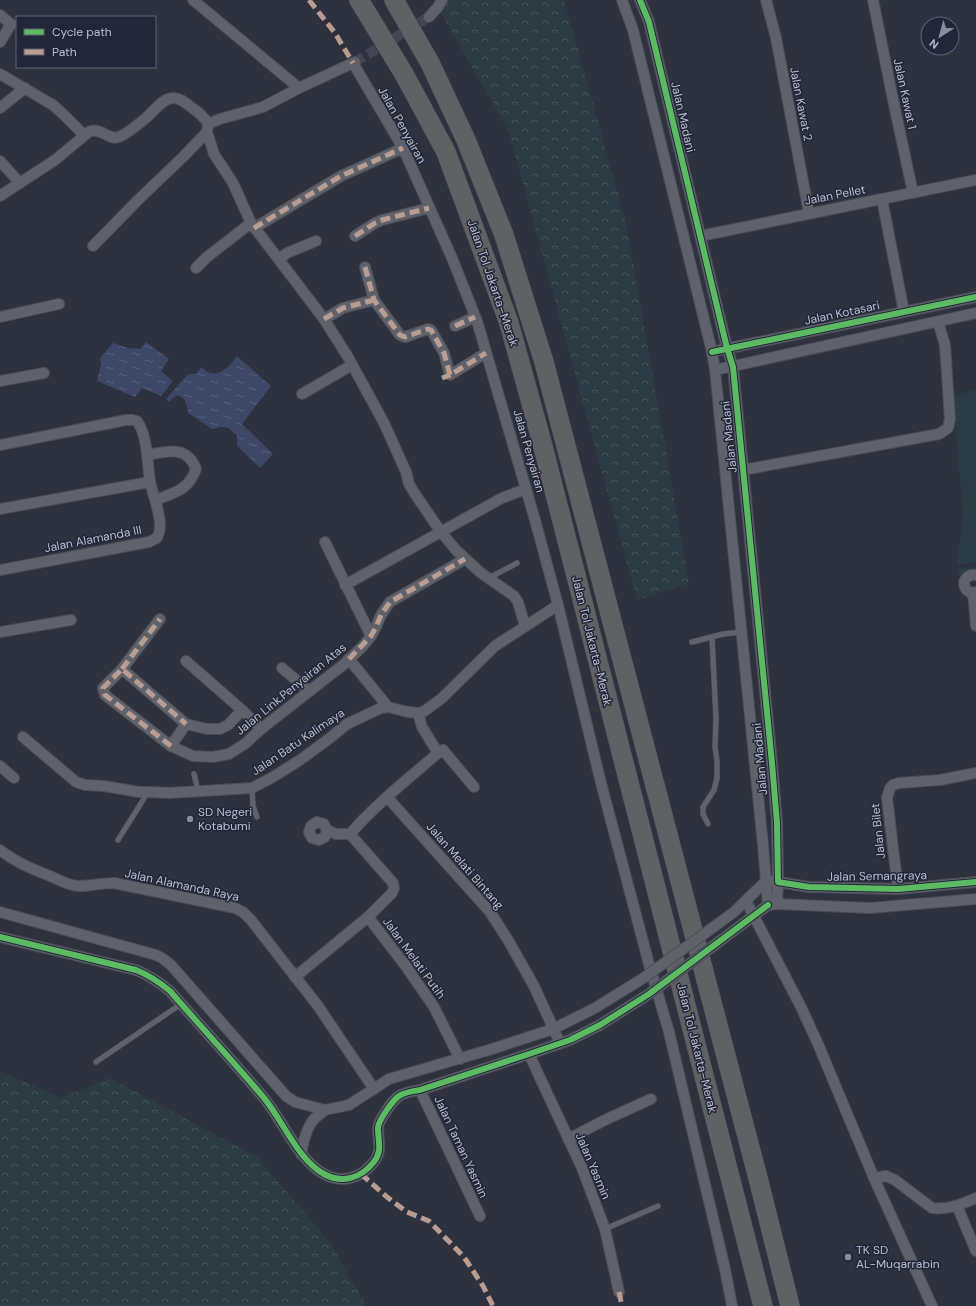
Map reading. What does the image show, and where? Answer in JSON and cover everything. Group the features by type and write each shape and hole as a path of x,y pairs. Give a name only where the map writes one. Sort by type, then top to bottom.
{"highway":[{"name":"Jalan Tol Jakarta–Merak","path":"359,0 404,74 446,152 509,323 541,439 763,1306"},
{"name":"Jalan Tol Jakarta–Merak","path":"394,0 430,63 466,140 504,235 544,362 758,1178 790,1306"},
{"path":"758,1178 803,1306"},
{"path":"747,1247 756,1306"}],"street":[{"path":"93,246 139,198 183,157 207,128 220,119 262,107 299,88 193,0"},
{"path":"429,17 442,0"},
{"name":"Jalan Madani","path":"622,0 633,30 712,352 766,881 773,905"},
{"name":"Jalan Madani","path":"640,0 649,22 732,367 777,823 778,882 773,905"},
{"name":"Jalan Kawat 2","path":"766,0 776,38 809,213"},
{"name":"Jalan Kawat 1","path":"873,0 913,193"},
{"path":"0,15 11,24 0,42"},
{"name":"Jalan Penyairan","path":"299,88 354,63 403,148 452,258 475,317 526,489 558,605 601,783 649,964 669,1032 726,1269 732,1306"},
{"path":"0,74 53,105 84,135"},
{"path":"0,108 24,88"},
{"path":"0,196 54,160 84,135 94,130 100,131 113,138 120,137 146,118 166,100 171,98 178,98 205,117 214,154 233,183 253,225 324,319 352,365 384,423 406,472 411,489 441,532 456,550 481,573 514,596 518,602 525,626"},
{"path":"196,268 207,257 253,225 341,176 403,148"},
{"path":"0,161 20,183"},
{"name":"Jalan Pellet","path":"700,236 976,180"},
{"path":"882,199 904,312"},
{"path":"355,236 382,220 429,208"},
{"path":"279,259 287,253 316,240"},
{"path":"365,267 374,300 403,337 428,329 432,330 444,353 446,376 486,353"},
{"name":"Jalan Kotasari","path":"712,352 976,297"},
{"path":"324,319 343,308 374,300"},
{"path":"0,317 59,304"},
{"path":"715,370 976,313"},
{"path":"455,326 475,317"},
{"path":"743,470 939,434 948,428 950,420 945,345 938,322"},
{"path":"302,394 352,365"},
{"path":"0,380 44,373"},
{"name":"Jalan Alamanda III","path":"0,445 133,420 137,421 147,455 150,482 156,500 160,530 157,538 152,541 0,570"},
{"path":"147,455 174,450 187,455 193,462 196,469 189,483 182,489 156,500"},
{"path":"0,509 150,482"},
{"path":"345,585 502,498 526,489"},
{"path":"325,542 371,636"},
{"name":"Jalan Link.Penyairan Atas","path":"122,669 103,688 105,695 172,746 193,756 213,758 229,754 246,743 261,729 349,659 371,636 381,615 390,602 465,559"},
{"path":"976,575 968,576 964,582 966,590 974,593 976,626"},
{"path":"349,659 388,707 408,712 423,712 441,699 495,646 558,605"},
{"path":"160,619 122,669 186,724 207,729 220,729 228,726 242,710"},
{"path":"0,632 71,620"},
{"path":"186,661 242,710 261,729"},
{"path":"282,668 309,691"},
{"name":"Jalan Batu Kalimaya","path":"23,737 80,784 104,786 139,792 169,793 252,788 300,760 347,724 381,708 388,707"},
{"path":"418,713 422,726 438,753"},
{"path":"172,746 186,724"},
{"path":"350,834 360,822 387,797 443,750 474,787"},
{"path":"0,766 14,778"},
{"name":"Jalan Bilet","path":"898,889 887,798 890,788 893,785 900,783 940,780 976,773"},
{"name":"Jalan Melati Bintang","path":"387,797 490,912 534,986 560,1043"},
{"path":"295,977 368,917 392,893 394,888 392,883 350,834 336,834 327,830"},
{"name":"Jalan Alamanda Raya","path":"0,850 12,859 65,883 79,886 114,883 235,908 244,912 318,1006 374,1089"},
{"path":"302,1154 303,1145 314,1118 325,1110 349,1105 389,1079 553,1029 595,1008 645,977 734,912 766,881"},
{"name":"Jalan Semangraya","path":"766,881 809,887 898,889 976,882"},
{"path":"0,938 136,970 159,982 170,991 265,1100 306,1161 324,1174 334,1178 344,1179 361,1174 368,1169 375,1160 380,1147 378,1127 393,1101 398,1096 570,1040 600,1024 649,994 753,916 773,905 870,908 976,899"},
{"path":"746,901 801,1007 818,1044 874,1178 932,1306"},
{"path":"0,912 162,958 171,965 286,1096 295,1102 325,1110"},
{"name":"Jalan Melati Putih","path":"368,917 405,965 434,1007 460,1058"},
{"name":"Jalan Yasmin","path":"529,1054 582,1168 605,1229 619,1292"},
{"name":"Jalan Taman Yasmin","path":"420,1090 480,1216"},
{"path":"568,1140 607,1119 651,1099"},
{"path":"874,1178 886,1176 895,1180 932,1208 938,1209 958,1206 976,1198"},
{"path":"958,1206 976,1251"}],"lane":[{"path":"489,578 517,563"},
{"path":"692,642 723,634 741,632"},
{"path":"708,824 703,807 714,790 717,778 712,638"},
{"path":"194,774 198,791"},
{"path":"252,788 253,806 257,817"},
{"path":"118,840 148,792"},
{"path":"96,1062 181,1004"},
{"path":"605,1229 658,1206"}],"green space":[{"path":"434,0 564,0 626,223 689,583 637,600 509,132"},
{"path":"976,389 976,562 957,565 963,514 953,396"},
{"path":"976,566 976,575 968,571 957,576 957,569"},
{"path":"0,1071 61,1098 110,1078 257,1157 331,1244 366,1306 0,1306"}],"water":[{"path":"146,342 169,359 161,371 173,381 161,396 142,388 135,397 97,381 101,364 100,358 113,343 128,348 140,349"},
{"path":"237,356 271,386 242,424 273,454 260,468 237,446 237,436 229,428 221,427 212,429 188,413 186,402 178,395 169,402 166,399 187,375 197,373 201,367 210,373 218,373 226,369"}],"tunnel":[{"path":"355,62 429,17"}],"marked path":[{"path":"309,0 335,33 353,63"},
{"path":"254,228 341,176 403,148"},
{"path":"355,236 382,220 429,208"},
{"path":"365,267 374,300 400,335 405,337 428,329 431,330 444,353 450,375 486,353"},
{"path":"324,319 343,308 374,300"},
{"path":"455,326 475,317"},
{"path":"442,378 450,375"},
{"path":"349,659 371,636 381,615 390,602 465,559"},
{"path":"122,669 160,619"},
{"path":"171,746 105,695 103,688 122,669 186,724"},
{"path":"361,1174 407,1212 429,1221 464,1257 483,1286 493,1306"},
{"path":"619,1292 622,1306"}],"cycle path":[{"path":"640,0 649,22 727,348 733,367 772,763 777,823 778,882 809,887 898,889 976,882"},
{"path":"712,352 976,297"},
{"path":"0,937 136,970 158,982 170,991 264,1098 306,1159 324,1174 338,1179 344,1179 357,1176 368,1168 376,1159 379,1150 378,1128 380,1121 386,1111 399,1096 570,1040 600,1025 649,994 768,905"}],"place":[{"name":"SD Negeri Kotabumi","path":"190,819"},
{"name":"TK SD AL-Muqarrabin","path":"848,1257"}]}
